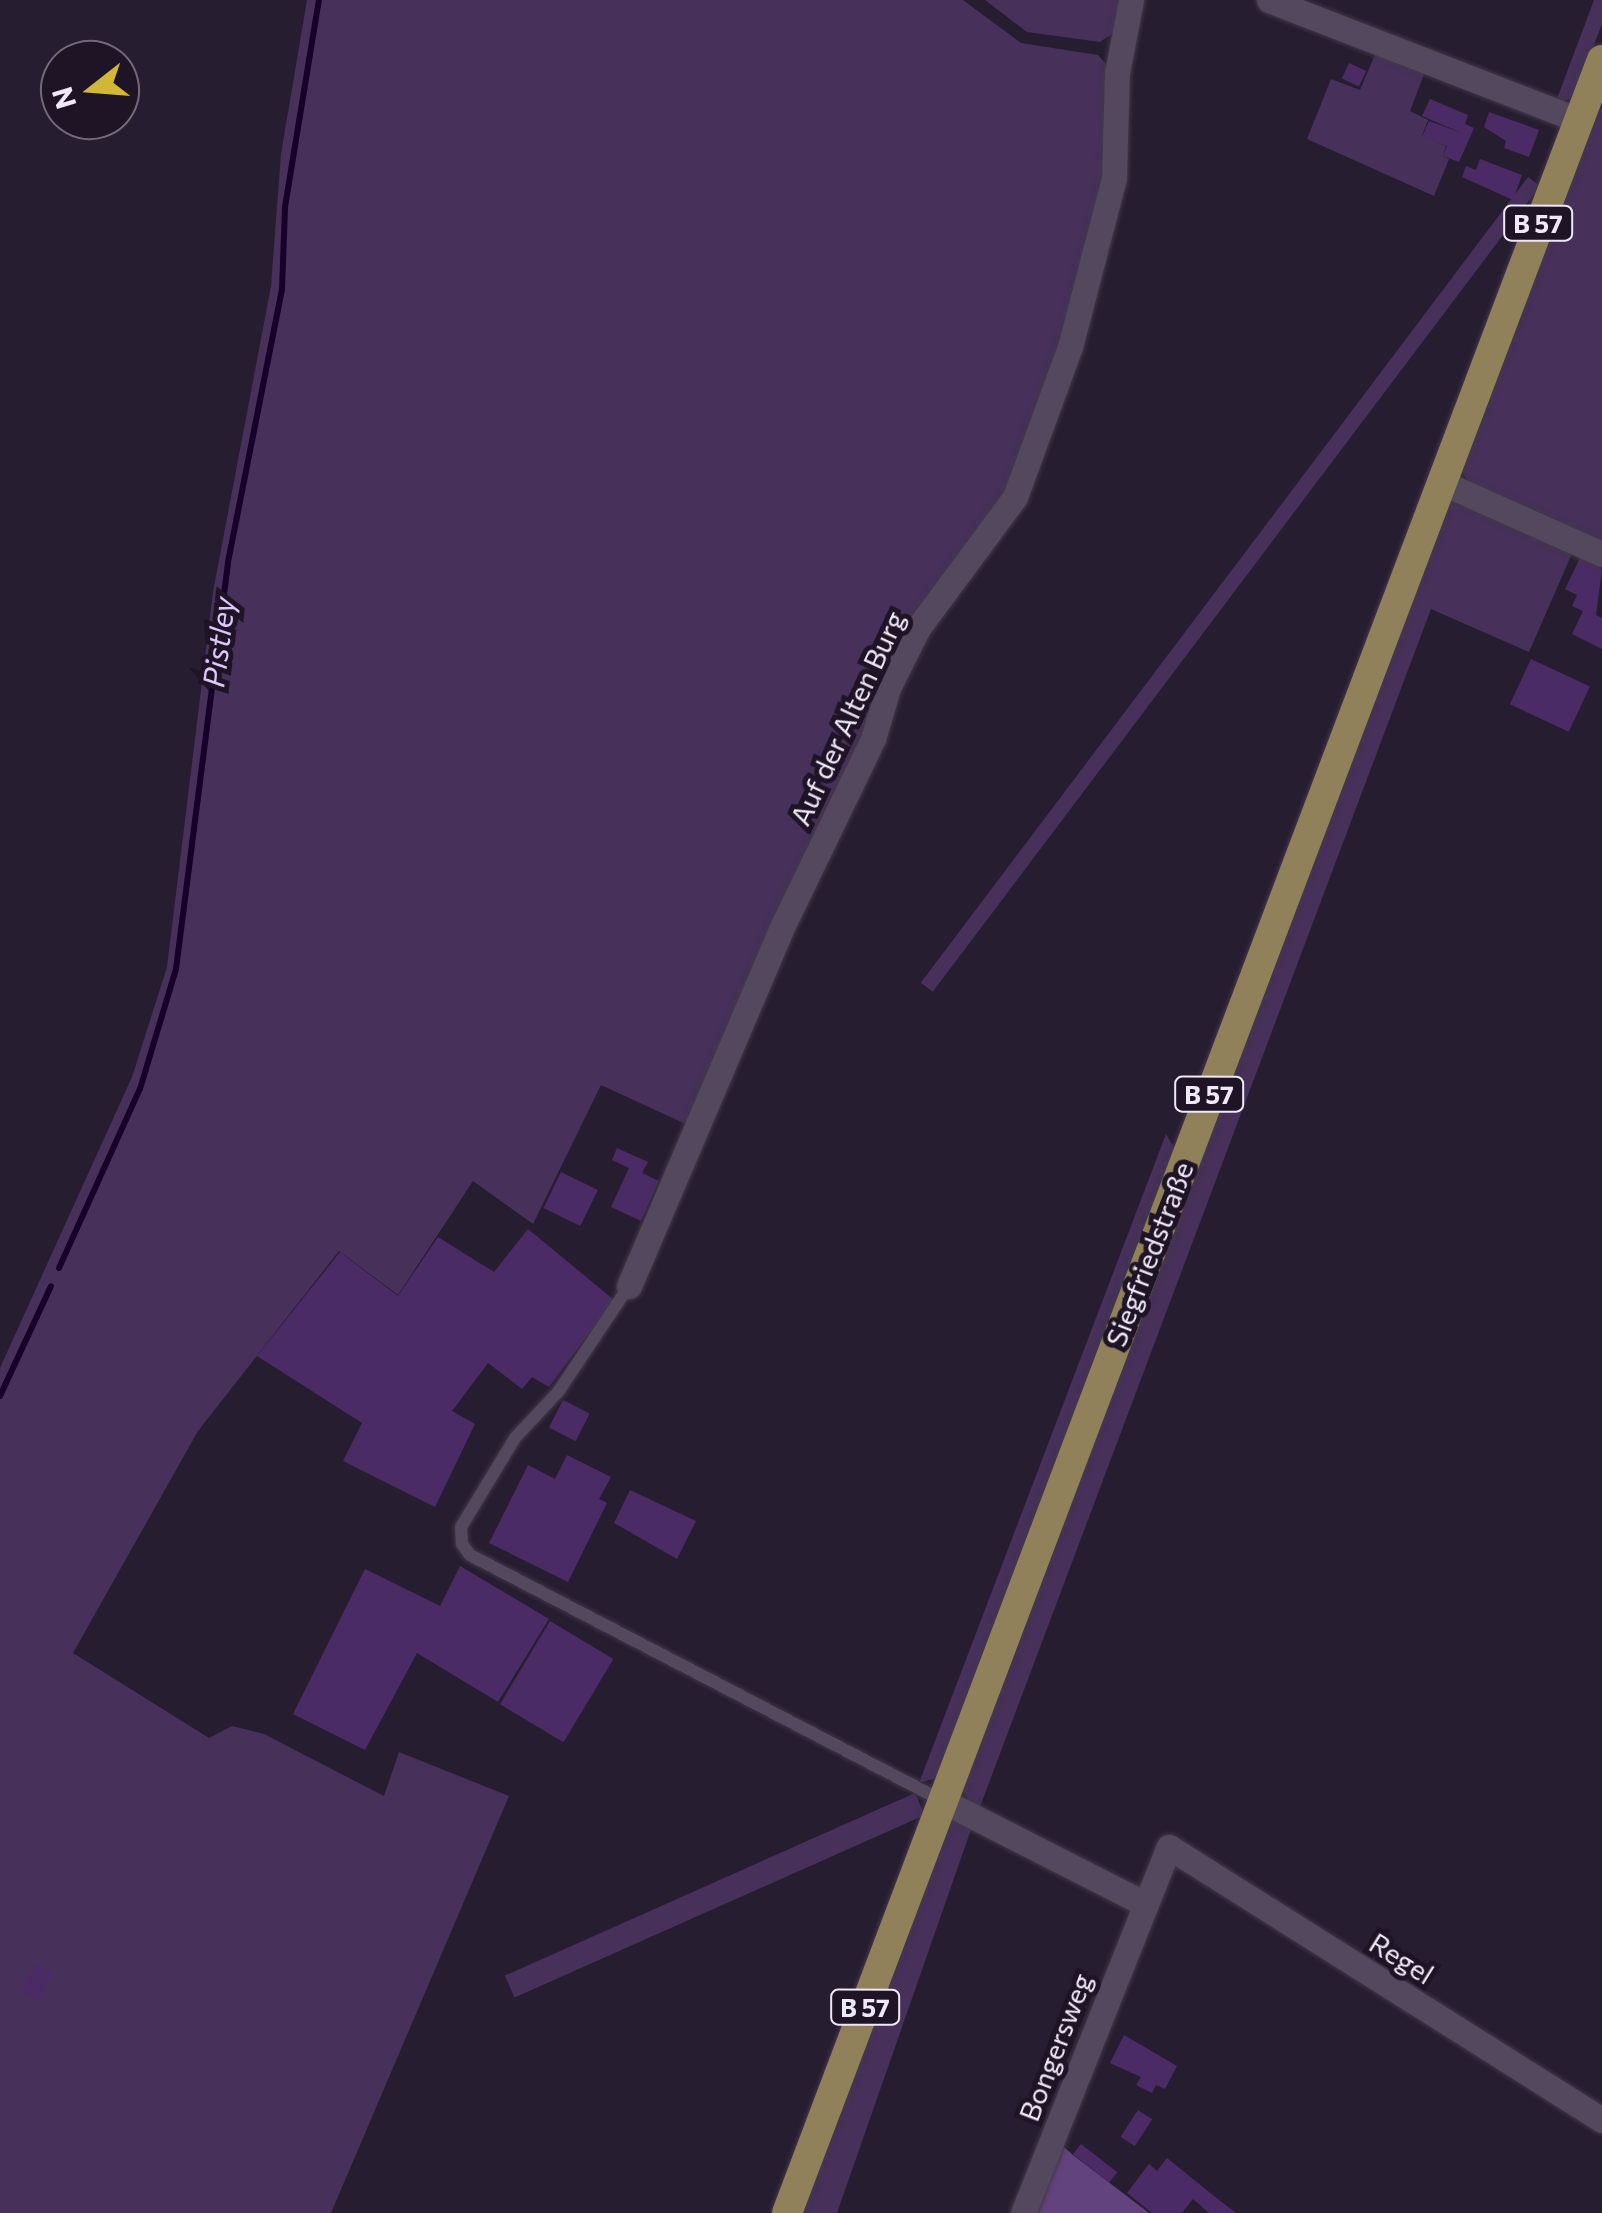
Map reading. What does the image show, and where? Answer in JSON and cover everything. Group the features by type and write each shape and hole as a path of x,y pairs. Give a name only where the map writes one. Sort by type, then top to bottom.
{"main road":[{"name":"Siegfriedstraße","path":"943,1801 1602,60"},
{"name":"B 57","path":"787,2213 943,1801"}],"street":[{"name":"Auf der Alten Burg","path":"628,1286 784,923 873,738 888,688 918,628 1015,497 1070,347 1114,178 1118,73 1130,0"},
{"path":"1269,0 1578,120"},
{"path":"1443,483 1602,554"},
{"path":"943,1801 1143,1903"},
{"name":"Bongersweg","path":"1023,2213 1143,1903 1169,1847"},
{"name":"Regel","path":"1169,1847 1602,2120"}],"lane":[{"path":"628,1286 558,1392 515,1438 461,1527 462,1544 470,1555 943,1801"}],"shaded area":[{"path":"307,0 963,0 1021,43 1098,55 1112,71 1108,176 1091,254 1010,492 913,624 690,1126 601,1085 533,1224 473,1181 398,1295 339,1251 198,1431 73,1653 209,1738 232,1726 264,1734 384,1796 399,1752 509,1796 331,2213 0,2213 0,1368 132,1077 167,967 213,592 271,286 281,154"},
{"path":"985,0 1123,0 1119,29 1100,42 1027,32"},
{"path":"1594,0 1602,0 1602,24 1574,97 1555,104"},
{"path":"1377,50 1426,69 1410,111 1428,120 1422,136 1446,146 1443,156 1449,159 1434,196 1307,139 1331,79 1360,90"},
{"path":"1602,108 1602,549 1475,490 1457,466 1595,110"},
{"path":"1528,177 1540,186 933,992 921,983"},
{"path":"1448,499 1471,501 1574,549 1529,652 1431,609 978,1812 960,1788"},
{"path":"1166,1134 1176,1151 940,1777 919,1783"},
{"path":"915,1793 925,1815 515,1998 505,1976"},
{"path":"949,1821 974,1821 837,2213 801,2213"},
{"path":"1058,2142 1073,2155 1149,2213 1030,2213"}],"building":[{"path":"1349,63 1366,71 1359,86 1342,78"},
{"path":"1430,99 1468,115 1465,124 1474,128 1459,162 1443,156 1447,146 1422,137 1429,121 1462,133 1422,116"},
{"path":"1489,112 1539,130 1529,157 1504,148 1506,141 1484,127"},
{"path":"1480,159 1522,175 1513,200 1462,177 1466,166 1476,170"},
{"path":"1581,556 1602,569 1596,615 1602,618 1602,649 1572,634 1583,611 1572,606 1577,595 1565,589"},
{"path":"1531,659 1590,686 1569,732 1510,704"},
{"path":"617,1148 648,1162 642,1173 659,1181 641,1221 611,1207 629,1168 612,1160"},
{"path":"561,1172 598,1190 580,1226 543,1208"},
{"path":"528,1229 614,1300 549,1387 532,1377 522,1389 488,1363 452,1411 475,1424 435,1507 343,1461 362,1423 257,1356 340,1252 398,1296 438,1237 494,1272"},
{"path":"563,1400 590,1414 576,1441 549,1428"},
{"path":"567,1455 611,1477 599,1499 607,1503 568,1582 489,1543 528,1465 555,1479"},
{"path":"630,1490 696,1521 677,1559 614,1523"},
{"path":"460,1566 549,1619 498,1702 417,1653 365,1750 293,1714 365,1569 440,1606"},
{"path":"550,1621 613,1659 563,1742 500,1704"},
{"path":"36,1964 53,1973 38,2001 21,1992"},
{"path":"1124,2035 1177,2066 1165,2089 1156,2085 1152,2093 1136,2085 1141,2077 1110,2063"},
{"path":"1138,2110 1152,2119 1135,2146 1121,2137"},
{"path":"1081,2144 1117,2172 1109,2183 1073,2154"},
{"path":"1167,2158 1236,2213 1209,2213 1193,2199 1182,2213 1152,2213 1127,2193 1149,2164 1157,2171"}],"waterway":[{"name":"Pistley","path":"59,1268 140,1089 176,969 228,562 282,289 285,207 319,0"},
{"name":"Pistley","path":"0,1396 51,1286"}]}
